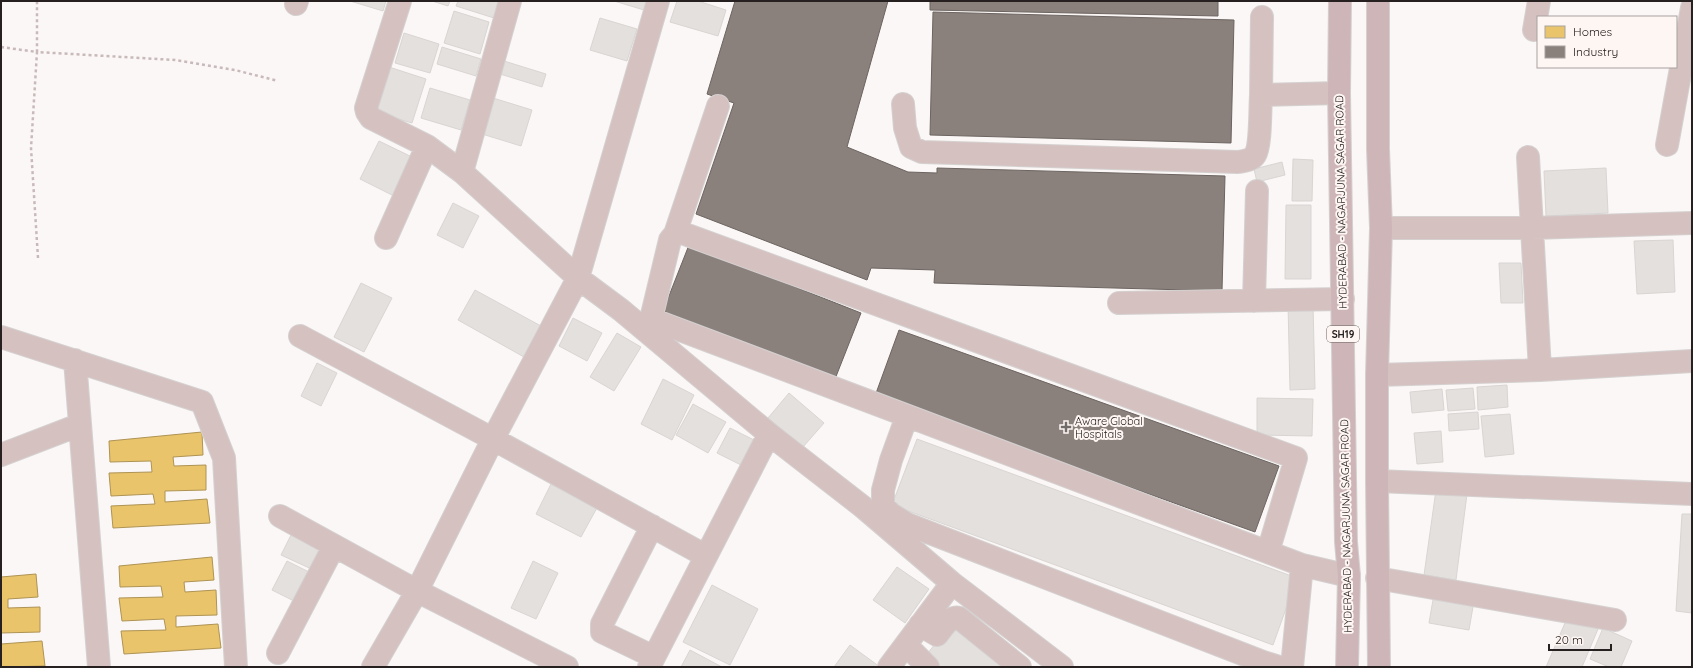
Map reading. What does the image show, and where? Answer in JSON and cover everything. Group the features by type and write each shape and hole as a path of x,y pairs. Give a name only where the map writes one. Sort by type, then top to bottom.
{"main road":[{"name":"HYDERABAD - NAGARJUNA SAGAR ROAD","path":"1340,1 1339,94 1346,542 1348,576 1346,667"},
{"path":"1378,1 1378,149 1381,228 1377,375 1377,578 1379,667"}],"street":[{"path":"400,1 366,108 371,118 427,146 462,172 578,278 648,324 769,434 863,507 952,583 1062,667"},
{"path":"462,172 510,1"},
{"path":"373,667 418,592 493,439 578,278 658,1"},
{"path":"1534,30 1539,1"},
{"path":"1667,145 1692,8"},
{"path":"903,104 905,128 911,147 922,152 1238,162 1249,160 1255,156 1258,147 1261,95 1262,17"},
{"path":"1261,95 1339,94"},
{"path":"648,324 670,240 675,234 718,106"},
{"path":"386,238 427,146"},
{"path":"1528,157 1540,370"},
{"path":"1254,301 1257,191"},
{"path":"1381,228 1532,228 1692,223"},
{"path":"675,234 682,233 1296,458 1268,552"},
{"path":"1119,303 1343,299"},
{"path":"648,324 907,416 1302,565 1348,576"},
{"path":"300,336 493,439 706,556"},
{"path":"1,337 202,402 224,458 236,667"},
{"path":"75,360 99,667"},
{"path":"1377,375 1540,370 1692,361"},
{"path":"907,416 890,460 883,490 883,506 891,514 907,524 1279,667"},
{"path":"1,455 79,425"},
{"path":"648,658 706,556 769,434"},
{"path":"1377,481 1692,494"},
{"path":"280,516 418,592 567,667"},
{"path":"648,658 602,632 602,624 652,526"},
{"path":"278,653 334,546"},
{"path":"1292,667 1302,565"},
{"path":"1377,578 1614,620"},
{"path":"889,667 952,583"},
{"path":"648,658 676,584"},
{"path":"920,625 937,635 952,618 959,618 1020,667"},
{"path":"904,647 913,652 928,667"}],"path":[{"path":"37,1 37,52 31,148 38,258"},
{"path":"1,47 37,52 175,60 235,70 278,81"}],"building: Homes":[{"path":"202,432 203,455 173,457 174,466 206,465 206,490 165,491 165,502 207,499 210,523 113,528 111,506 155,504 153,494 111,496 109,473 152,472 151,461 110,462 109,441"},
{"path":"212,557 214,580 184,582 185,592 216,590 217,615 176,616 176,627 218,624 221,648 124,654 121,631 166,630 164,619 122,621 119,598 163,597 161,586 120,587 119,566"},
{"path":"36,574 38,597 8,599 8,608 40,607 40,632 1,633 1,577"},
{"path":"42,641 45,666 1,667 1,644"}],"building: Industry":[{"path":"735,1 888,1 847,147 908,172 937,173 937,168 1225,176 1222,291 934,283 935,270 871,268 867,280 696,214 734,103 707,94"},
{"path":"930,1 1218,1 1218,16 930,10"},
{"path":"933,12 1234,20 1231,143 930,135"},
{"path":"689,245 861,313 835,379 663,311"},
{"path":"899,330 1279,466 1255,532 875,396"}],"building: Other":[{"path":"350,1 386,1 383,11"},
{"path":"432,1 450,1 448,6"},
{"path":"458,1 499,1 494,18 456,6"},
{"path":"614,1 647,1 644,10"},
{"path":"677,1 698,1 726,10 718,36 670,22"},
{"path":"454,11 489,22 480,54 444,43"},
{"path":"600,18 637,29 627,61 590,50"},
{"path":"404,33 439,44 430,73 395,63"},
{"path":"442,47 481,59 476,76 437,64"},
{"path":"504,61 546,74 542,87 500,74"},
{"path":"389,67 426,79 412,123 375,112"},
{"path":"430,88 470,100 461,130 421,118"},
{"path":"493,98 532,110 521,146 482,134"},
{"path":"379,141 414,158 394,196 360,179"},
{"path":"1293,159 1313,160 1312,201 1292,201"},
{"path":"1282,162 1285,175 1257,182 1254,169"},
{"path":"1606,168 1608,213 1546,216 1544,171"},
{"path":"453,203 479,216 463,248 437,235"},
{"path":"1286,205 1311,205 1311,279 1285,279"},
{"path":"1673,240 1675,292 1637,294 1634,241"},
{"path":"1499,263 1521,263 1523,303 1501,303"},
{"path":"361,283 392,298 364,352 334,337"},
{"path":"475,290 541,326 524,357 458,320"},
{"path":"1288,304 1313,304 1315,389 1290,390"},
{"path":"573,318 602,333 587,361 559,346"},
{"path":"617,333 641,347 614,391 590,377"},
{"path":"317,363 337,373 321,406 301,396"},
{"path":"663,379 694,395 672,440 641,424"},
{"path":"1507,385 1508,407 1478,410 1477,387"},
{"path":"1473,388 1475,409 1448,411 1446,390"},
{"path":"1442,389 1444,410 1412,413 1410,392"},
{"path":"789,393 824,423 803,447 768,418"},
{"path":"1257,398 1313,399 1312,436 1257,435"},
{"path":"693,404 726,422 708,453 676,435"},
{"path":"1478,412 1479,429 1449,431 1448,414"},
{"path":"1510,414 1514,454 1485,457 1481,416"},
{"path":"730,428 756,441 743,466 717,453"},
{"path":"1441,431 1443,462 1417,464 1414,433"},
{"path":"917,439 1297,578 1273,645 892,505"},
{"path":"552,482 598,506 581,537 536,514"},
{"path":"1436,490 1467,494 1456,580 1424,575"},
{"path":"1682,514 1692,514 1692,613 1676,611"},
{"path":"291,535 327,553 318,572 281,555"},
{"path":"287,561 313,574 298,603 272,590"},
{"path":"533,561 558,573 536,619 511,608"},
{"path":"897,567 929,589 905,623 873,600"},
{"path":"712,585 758,609 730,665 683,642"},
{"path":"1434,594 1474,601 1469,630 1429,623"},
{"path":"1568,616 1598,629 1582,667 1546,667"},
{"path":"953,621 1011,667 936,667 924,658"},
{"path":"1603,628 1632,641 1621,667 1609,667 1590,659"},
{"path":"850,645 880,667 834,667"},
{"path":"690,650 722,667 681,667"}],"place":[{"name":"Aware Global Hospitals","path":"1066,427"}]}
